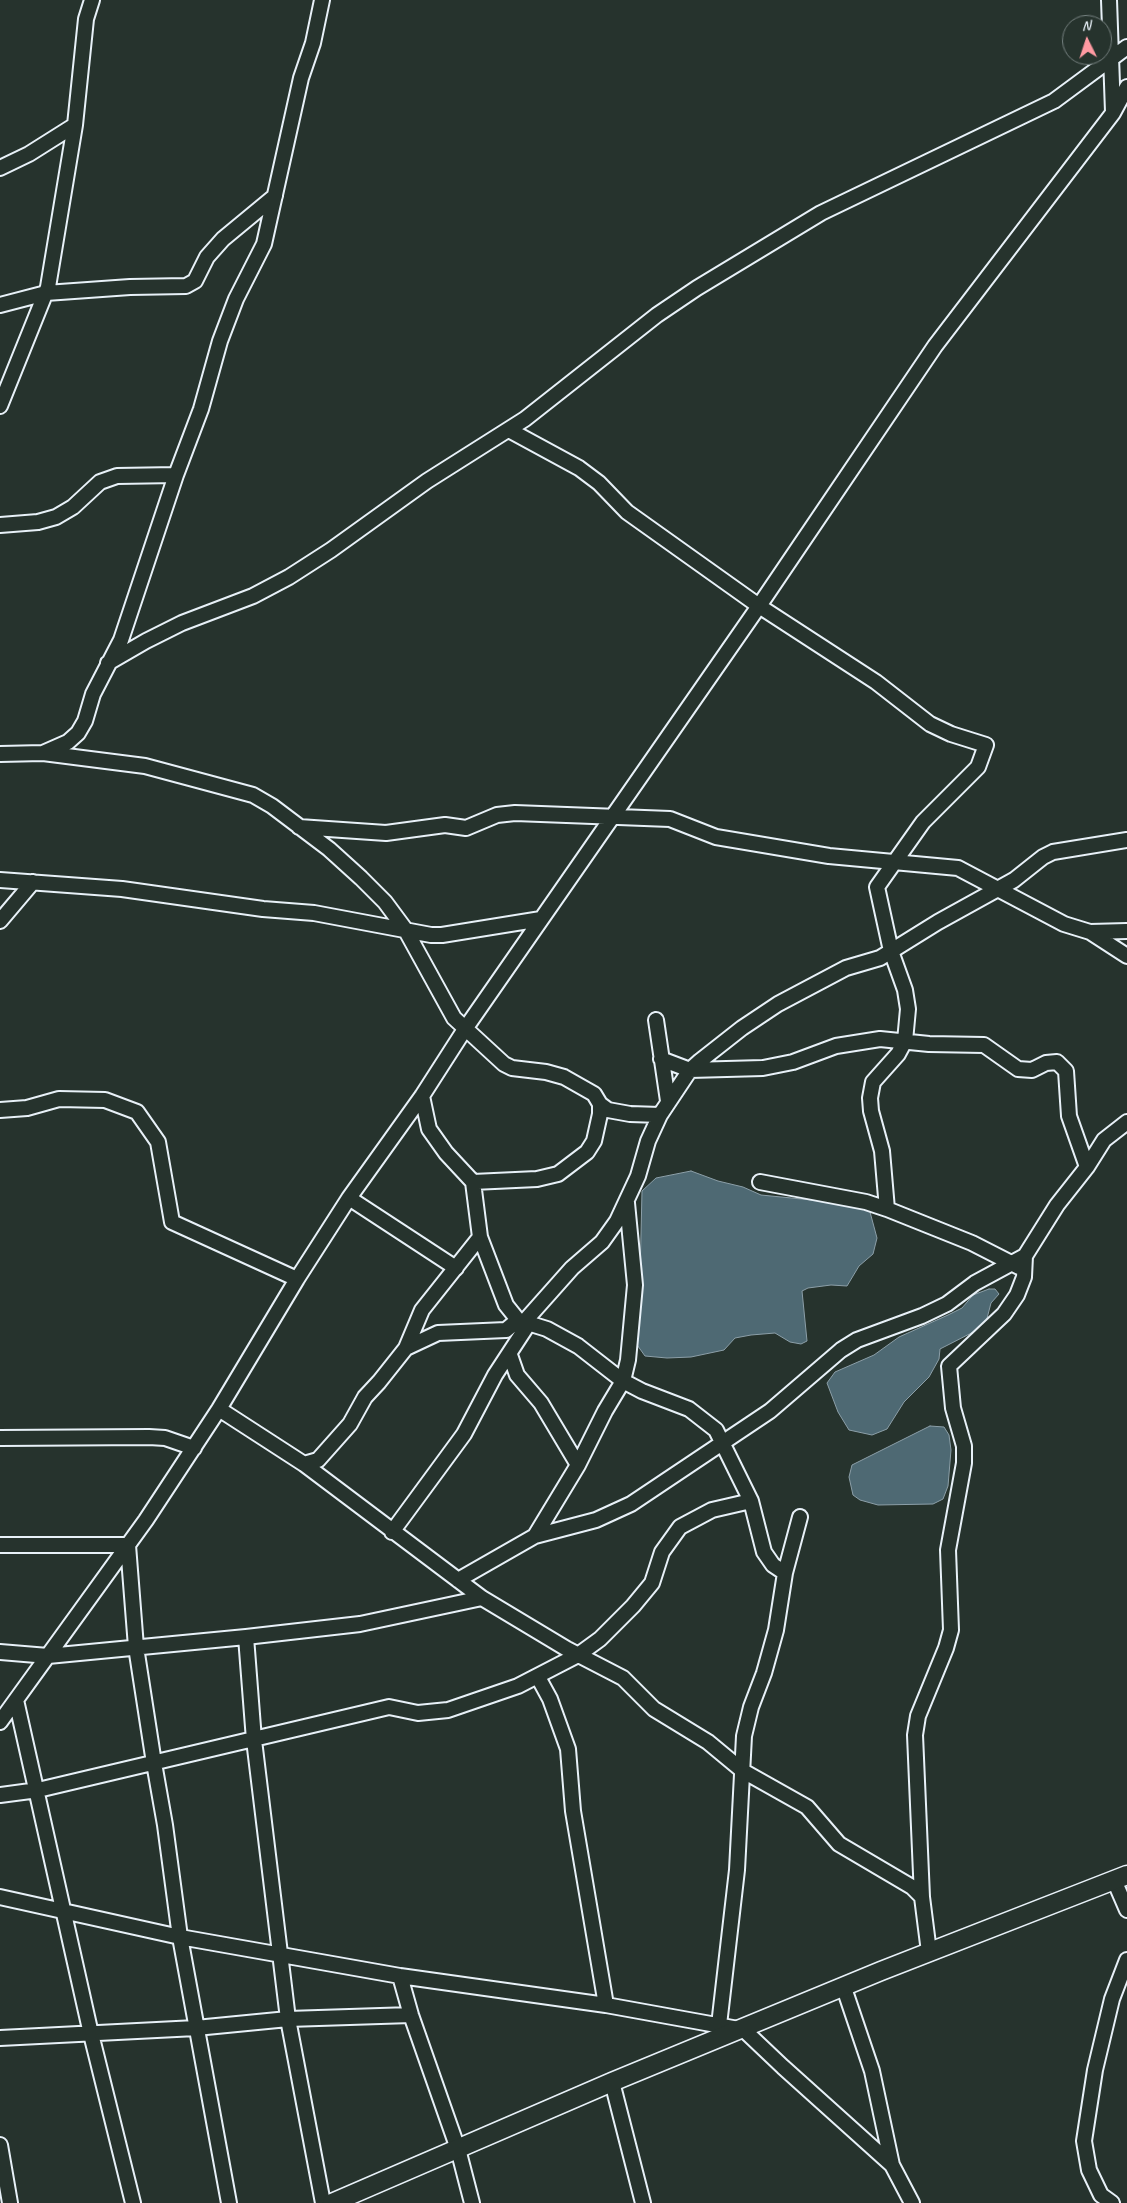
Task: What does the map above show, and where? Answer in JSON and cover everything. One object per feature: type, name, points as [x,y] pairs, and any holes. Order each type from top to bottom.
[{"type":"main road","points":[[332,2203],[612,2082],[744,2030],[929,1952],[1121,1878]]},
{"type":"street","points":[[0,406],[46,293],[56,252],[60,211],[74,125],[86,19],[92,0]]},
{"type":"street","points":[[43,753],[68,742],[78,733],[93,694],[120,640],[176,475],[201,409],[236,299],[264,244],[301,78],[313,44],[322,0]]},
{"type":"street","points":[[1109,0],[1110,15]]},
{"type":"street","points":[[1113,113],[1112,60],[1127,47]]},
{"type":"street","points":[[108,664],[153,637],[253,596],[289,577],[331,550],[427,481],[509,430],[657,315],[748,256],[821,213],[1054,101],[1105,65]]},
{"type":"street","points":[[0,1722],[128,1545],[194,1448],[297,1278],[349,1198],[422,1096],[465,1029],[759,606],[935,346],[1113,113],[1127,87]]},
{"type":"street","points":[[0,168],[29,154],[74,125]]},
{"type":"street","points":[[0,305],[46,293],[130,286],[186,286],[195,281],[207,257],[223,239],[275,196]]},
{"type":"street","points":[[509,430],[579,468],[599,483],[627,512],[759,606],[876,682],[930,724],[951,734],[986,745],[978,767],[923,822],[892,862],[877,887],[891,951],[907,1000],[908,1018],[906,1041],[898,1054],[873,1082],[870,1098],[871,1111],[882,1151],[887,1209]]},
{"type":"street","points":[[0,525],[38,522],[56,518],[73,507],[100,482],[117,476],[176,475]]},
{"type":"street","points":[[0,754],[43,753],[145,766],[252,795],[272,806],[361,878],[405,929],[437,982],[447,1007],[465,1029],[504,1064],[512,1068],[546,1072],[564,1077],[594,1094],[600,1104],[608,1110],[618,1113],[660,1115]]},
{"type":"street","points":[[299,827],[386,833],[445,825],[466,828],[504,813],[670,818],[716,837],[829,856],[958,868],[1000,889],[1036,911],[1064,924],[1090,932],[1127,956]]},
{"type":"street","points":[[392,1532],[464,1434],[487,1388],[503,1362],[510,1355],[524,1321],[572,1268],[602,1242],[617,1221],[640,1170],[648,1141],[660,1115],[690,1070],[742,1028],[778,1004],[832,974],[880,958],[938,922],[1000,889],[1042,857],[1054,852],[1127,840]]},
{"type":"street","points":[[0,880],[122,889],[263,909],[314,913],[442,935],[541,919]]},
{"type":"street","points":[[0,921],[33,882]]},
{"type":"street","points":[[1090,932],[1127,932]]},
{"type":"street","points":[[656,1020],[668,1101]]},
{"type":"street","points":[[661,1059],[690,1070],[763,1068],[793,1062],[850,1043],[880,1039],[984,1045],[1018,1069],[1032,1070],[1051,1061],[1061,1065],[1066,1071],[1070,1116],[1087,1167]]},
{"type":"street","points":[[422,1096],[425,1117],[432,1135],[446,1153],[474,1182],[480,1236],[501,1295],[524,1321],[547,1329],[578,1346],[623,1381],[642,1391],[689,1409],[716,1430],[751,1501],[764,1552],[773,1565],[785,1573]]},
{"type":"street","points":[[0,1110],[27,1108],[59,1098],[105,1100],[137,1112],[158,1142],[172,1222],[297,1278]]},
{"type":"street","points":[[474,1182],[537,1179],[558,1174],[587,1152],[594,1140],[600,1114],[600,1104]]},
{"type":"street","points":[[929,1952],[922,1897],[915,1735],[918,1716],[951,1630],[948,1550],[964,1463],[964,1446],[953,1408],[949,1366],[1004,1314],[1017,1295],[1020,1263],[1057,1205],[1087,1167],[1104,1140],[1127,1122]]},
{"type":"street","points":[[760,1182],[866,1202],[1020,1263]]},
{"type":"street","points":[[349,1198],[456,1268]]},
{"type":"street","points":[[535,1536],[578,1465],[605,1411],[623,1381],[628,1360],[635,1285],[626,1202]]},
{"type":"street","points":[[304,1464],[318,1460],[350,1424],[365,1397],[406,1348],[422,1310],[480,1236]]},
{"type":"street","points":[[458,1580],[535,1536],[596,1520],[631,1504],[770,1411],[841,1350],[857,1340],[938,1308],[975,1283],[1020,1263]]},
{"type":"street","points":[[406,1348],[438,1333],[475,1330],[495,1332],[506,1330],[524,1321]]},
{"type":"street","points":[[510,1355],[517,1375],[541,1403],[578,1465]]},
{"type":"street","points":[[219,1409],[304,1464],[482,1598],[578,1655],[623,1678],[654,1709],[708,1742],[744,1771],[807,1807],[839,1844],[912,1887],[922,1897]]},
{"type":"street","points":[[0,1438],[149,1437],[165,1438],[194,1448]]},
{"type":"street","points":[[0,1794],[38,1790],[388,1707],[418,1713],[448,1710],[538,1677],[578,1655],[600,1639],[645,1594],[652,1583],[662,1552],[680,1527],[712,1510],[751,1501]]},
{"type":"street","points":[[719,2025],[737,1870],[744,1771],[744,1736],[751,1707],[764,1673],[776,1630],[785,1573],[800,1518]]},
{"type":"street","points":[[0,1545],[128,1545]]},
{"type":"street","points":[[128,1545],[136,1647],[165,1825],[180,1937],[229,2203]]},
{"type":"street","points":[[0,1652],[48,1656],[246,1638],[360,1624],[482,1598]]},
{"type":"street","points":[[246,1638],[254,1740],[288,2018],[323,2203]]},
{"type":"street","points":[[538,1677],[554,1707],[568,1750],[573,1812],[606,2005]]},
{"type":"street","points":[[16,1700],[65,1910],[91,2034],[133,2203]]},
{"type":"street","points":[[1121,1878],[1127,1910]]},
{"type":"street","points":[[0,1897],[180,1937],[400,1976],[606,2005],[744,2030],[782,2067],[892,2165]]},
{"type":"street","points":[[1112,2203],[1102,2195],[1089,2170],[1084,2141],[1095,2070],[1108,2017],[1127,1960]]},
{"type":"street","points":[[400,1976],[411,2015],[458,2149],[472,2203]]},
{"type":"street","points":[[844,1988],[872,2071],[892,2165],[912,2203]]},
{"type":"street","points":[[0,2038],[196,2028],[288,2018],[411,2015]]},
{"type":"street","points":[[612,2082],[644,2203]]},
{"type":"street","points":[[0,2145],[10,2203]]},
{"type":"water","points":[[691,1171],[718,1181],[743,1187],[761,1195],[862,1205],[870,1212],[877,1238],[873,1254],[859,1266],[847,1286],[831,1285],[808,1288],[802,1291],[807,1341],[801,1344],[790,1342],[775,1333],[751,1335],[735,1338],[724,1350],[691,1357],[667,1358],[645,1356],[635,1342],[639,1322],[642,1191],[656,1178]]},
{"type":"water","points":[[989,1289],[995,1289],[999,1294],[991,1303],[985,1326],[940,1349],[939,1359],[929,1377],[904,1402],[887,1429],[872,1435],[849,1430],[838,1412],[827,1383],[835,1372],[874,1355],[899,1337],[962,1308],[973,1295]]},
{"type":"water","points":[[930,1426],[944,1427],[949,1435],[951,1450],[948,1486],[943,1499],[933,1504],[878,1505],[860,1500],[853,1495],[849,1477],[852,1465]]}]
